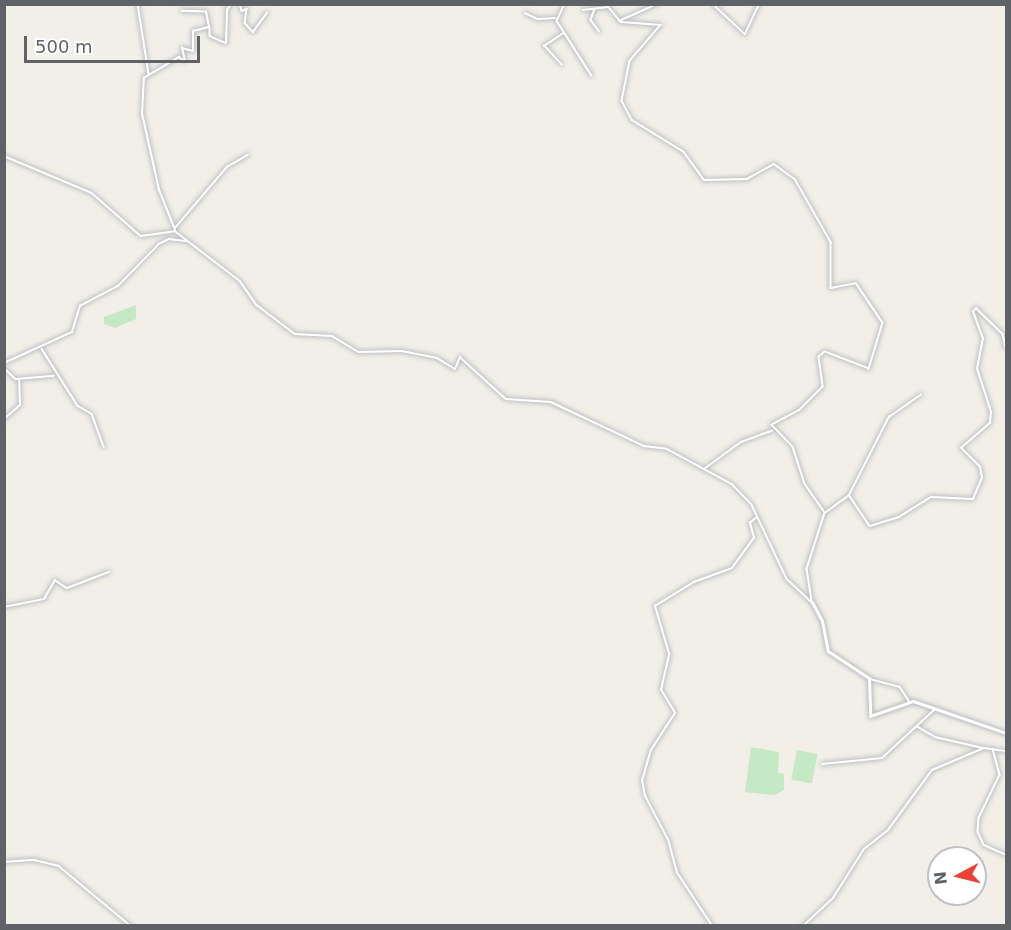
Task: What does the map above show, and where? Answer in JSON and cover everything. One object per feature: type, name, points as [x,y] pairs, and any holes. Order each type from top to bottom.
[{"type":"street","points":[[138,4],[149,75]]},
{"type":"street","points":[[182,10],[206,12],[210,36],[226,43],[226,10],[231,4]]},
{"type":"street","points":[[240,4],[242,11],[247,9],[245,23],[253,32],[267,13]]},
{"type":"street","points":[[557,18],[565,4]]},
{"type":"street","points":[[618,21],[657,4]]},
{"type":"street","points":[[713,4],[745,34],[759,4]]},
{"type":"street","points":[[583,10],[607,6],[618,21],[661,27],[630,61],[622,101],[632,120],[684,152],[704,180],[747,179],[774,164],[795,179],[831,242],[828,284],[831,288],[856,283],[883,323],[869,369],[825,352],[819,357],[823,387],[800,410],[772,425],[773,430],[793,447],[805,484],[825,513]]},
{"type":"street","points":[[595,9],[591,20],[598,31]]},
{"type":"street","points":[[525,13],[538,19],[557,18]]},
{"type":"street","points":[[557,18],[592,76]]},
{"type":"street","points":[[209,27],[193,31],[193,51],[182,48],[185,61],[179,57],[144,78],[142,125],[175,230],[187,242],[240,281],[257,305],[295,334],[332,336],[359,352],[402,351],[437,358],[455,369],[460,357],[506,399],[551,402],[644,446],[667,449],[732,484],[758,517],[787,579],[812,602]]},
{"type":"street","points":[[562,65],[544,46],[564,32]]},
{"type":"street","points":[[4,156],[92,193],[141,236],[175,230],[227,167],[248,155]]},
{"type":"street","points":[[4,363],[42,348],[72,332],[80,306],[118,286],[159,244],[169,239],[187,242]]},
{"type":"street","points":[[849,495],[870,526],[899,517],[931,497],[973,499],[982,478],[980,467],[961,448],[990,423],[992,412],[977,369],[983,339],[973,312],[976,308],[1003,334],[1006,348]]},
{"type":"street","points":[[42,348],[55,376],[78,406],[89,410],[104,447]]},
{"type":"street","points":[[4,368],[19,380],[55,376]]},
{"type":"street","points":[[4,419],[20,405],[19,380]]},
{"type":"street","points":[[921,394],[889,417],[849,495],[825,513],[807,569],[812,602],[822,621],[828,651],[869,678],[900,687],[910,701],[1006,734]]},
{"type":"street","points":[[704,469],[741,442],[773,430]]},
{"type":"street","points":[[712,926],[677,873],[668,840],[645,796],[642,781],[651,750],[675,714],[661,690],[669,654],[655,606],[694,582],[732,568],[754,538],[750,523],[758,517]]},
{"type":"street","points":[[4,607],[44,598],[55,580],[67,588],[109,572]]},
{"type":"street","points":[[869,678],[870,716],[879,717],[910,701]]},
{"type":"street","points":[[822,764],[882,758],[934,710]]},
{"type":"street","points":[[918,727],[935,737],[1006,751]]},
{"type":"street","points":[[802,926],[833,898],[864,849],[888,830],[932,770],[984,748]]},
{"type":"street","points":[[993,748],[1000,775],[979,818],[978,832],[984,844],[1006,855]]},
{"type":"street","points":[[4,862],[34,860],[59,866],[131,926]]},
{"type":"green space","points":[[136,305],[136,319],[115,328],[104,324],[104,317]]},
{"type":"green space","points":[[751,747],[779,752],[778,773],[784,774],[784,790],[775,795],[745,792]]},
{"type":"green space","points":[[797,750],[818,754],[812,783],[791,779]]}]
